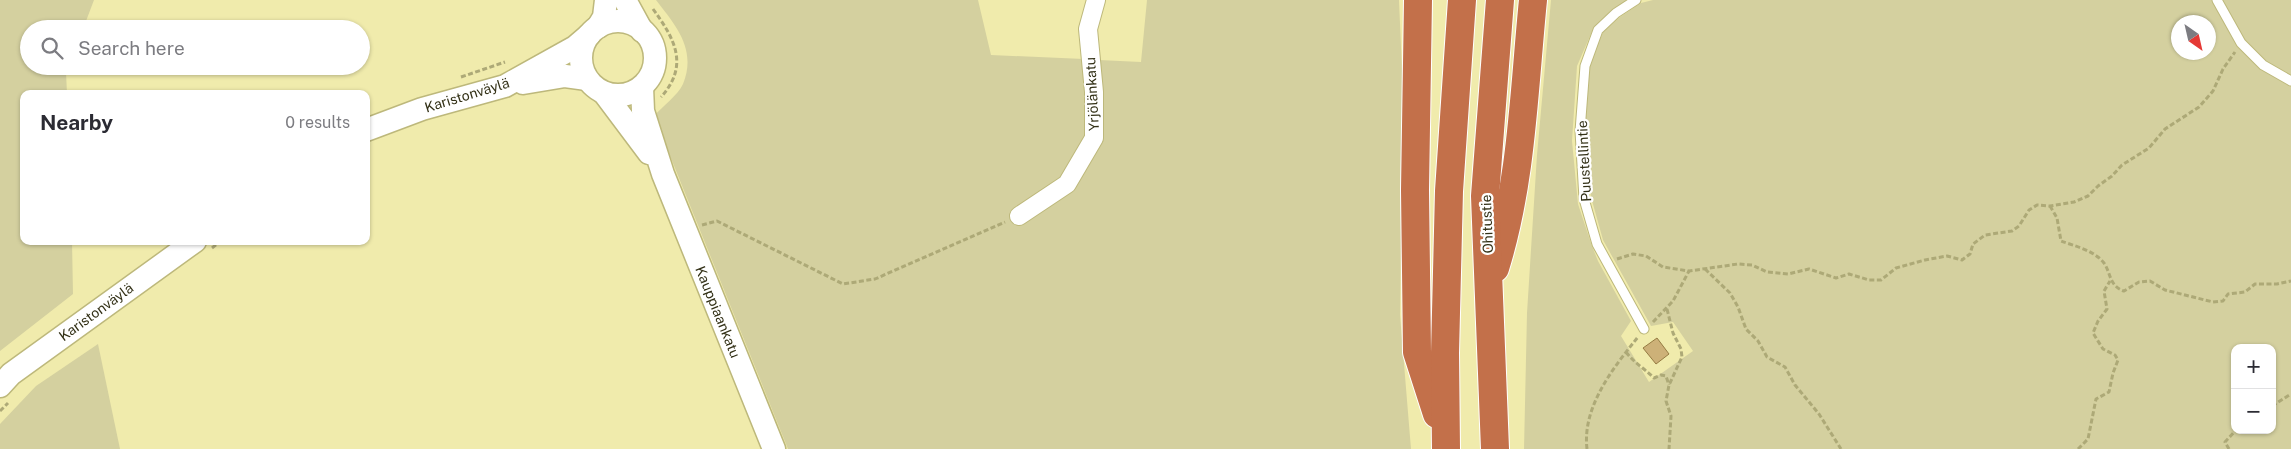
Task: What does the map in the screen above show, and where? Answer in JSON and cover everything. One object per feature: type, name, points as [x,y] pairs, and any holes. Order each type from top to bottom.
[{"type":"highway","points":[[1418,0],[1415,190],[1417,352],[1445,444]]},
{"type":"highway","points":[[1445,444],[1449,191],[1462,0]]},
{"type":"highway","name":"Ohitustie","points":[[1495,449],[1485,196],[1500,0]]},
{"type":"highway","points":[[1489,286],[1505,237],[1512,203],[1532,0]]},
{"type":"street","points":[[595,86],[582,68],[581,57],[583,46],[604,17],[606,0]]},
{"type":"street","points":[[505,86],[565,76],[624,95],[642,87],[650,77],[654,65],[654,52],[650,40],[642,31],[625,0]]},
{"type":"street","name":"Yrjölänkatu","points":[[1019,216],[1067,184],[1094,138],[1094,92],[1088,29],[1096,0]]},
{"type":"street","points":[[593,31],[609,23],[620,22],[632,24],[642,31]]},
{"type":"street","name":"Karistonväylä","points":[[370,128],[422,109],[505,86],[561,55],[593,31]]},
{"type":"street","name":"Kauppiaankatu","points":[[595,86],[642,143],[663,174]]},
{"type":"street","name":"Kauppiaankatu","points":[[642,87],[643,111],[663,174],[774,449]]},
{"type":"street","name":"Karistonväylä","points":[[0,386],[10,374],[189,245]]},
{"type":"lane","name":"Puustellintie","points":[[1636,0],[1616,13],[1598,30],[1585,66],[1580,131],[1584,199],[1597,244],[1644,329]]},
{"type":"lane","points":[[2218,0],[2241,44],[2263,65],[2291,81]]},
{"type":"path","points":[[643,111],[666,92],[675,72],[678,59],[671,34],[652,8]]},
{"type":"path","points":[[1608,264],[1620,256],[1633,254],[1646,256],[1663,267],[1688,271],[1752,265],[1767,272],[1788,274],[1809,269],[1836,278],[1849,274],[1869,280],[1881,280],[1896,268],[1925,260],[1947,256],[1962,260],[1970,254],[1974,244],[1980,239],[1995,232],[2012,231],[2019,226],[2029,210],[2036,205],[2050,206],[2074,202],[2088,196],[2122,165],[2149,148],[2165,129],[2199,107],[2213,91],[2223,69],[2241,44]]},
{"type":"path","points":[[457,78],[511,60]]},
{"type":"path","points":[[2050,206],[2056,218],[2060,241],[2086,250],[2103,262],[2110,281],[2124,291],[2139,282],[2150,281],[2165,290],[2213,302],[2223,301],[2228,294],[2245,292],[2255,284],[2277,284],[2291,281]]},
{"type":"path","points":[[685,230],[718,221],[843,284],[875,279],[1019,216]]},
{"type":"path","points":[[1705,268],[1730,293],[1738,306],[1746,329],[1758,341],[1767,357],[1785,367],[1795,385],[1819,414],[1841,449]]},
{"type":"path","points":[[1587,449],[1586,437],[1589,416],[1618,360],[1644,329],[1667,309],[1688,271]]},
{"type":"path","points":[[2078,449],[2088,440],[2096,399],[2109,392],[2113,372],[2118,360],[2115,354],[2103,349],[2093,333],[2098,320],[2107,309],[2104,291],[2110,281]]},
{"type":"path","points":[[1667,309],[1682,357],[1669,385],[1666,401],[1672,416],[1669,449]]},
{"type":"path","points":[[1626,352],[1633,362],[1643,367],[1654,378],[1661,375],[1666,376],[1669,385]]},
{"type":"path","points":[[2276,403],[2291,394]]},
{"type":"path","points":[[2229,449],[2226,442],[2233,434]]},
{"type":"shaded area","points":[[0,0],[94,0],[86,20],[20,20],[20,75],[66,75],[67,90],[20,90],[20,245],[72,245],[73,294],[0,351]]},
{"type":"shaded area","points":[[656,0],[978,0],[991,55],[1084,59],[1088,136],[1062,180],[1015,211],[1017,225],[1073,189],[1103,141],[1099,60],[1141,62],[1147,0],[1399,0],[1403,94],[1400,315],[1411,449],[788,449],[654,116],[681,88],[687,71],[688,60],[686,49],[677,29]]},
{"type":"shaded area","points":[[1551,0],[1629,0],[1613,9],[1594,27],[1577,66],[1572,141],[1578,204],[1598,261],[1631,321],[1621,336],[1649,382],[1693,351],[1673,322],[1651,326],[1603,240],[1591,197],[1582,130],[1588,67],[1603,32],[1620,17],[1641,3],[1653,0],[2291,0],[2291,449],[1524,449],[1527,313],[1537,155]]},
{"type":"shaded area","points":[[98,344],[120,449],[0,449],[0,424],[36,386]]},
{"type":"building","points":[[1657,338],[1669,354],[1656,364],[1643,348]]}]
